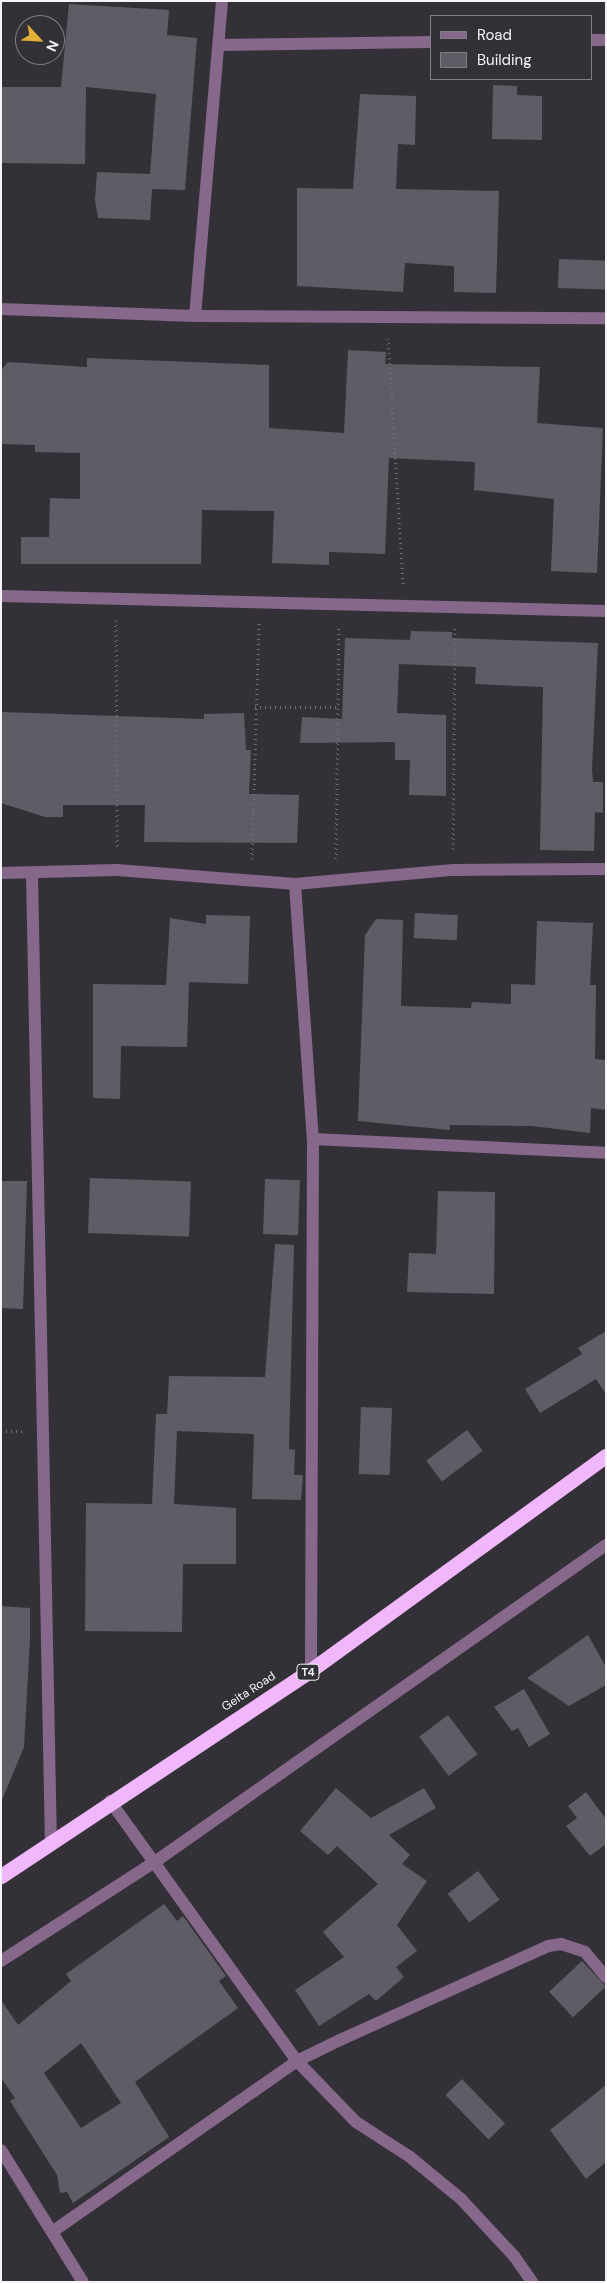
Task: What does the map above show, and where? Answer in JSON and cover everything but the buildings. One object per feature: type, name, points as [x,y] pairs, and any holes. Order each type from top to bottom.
[{"type":"highway","name":"Geita Road","points":[[1,1876],[110,1801],[311,1670],[606,1456]]},
{"type":"street","points":[[194,316],[222,1]]},
{"type":"street","points":[[592,40],[606,40]]},
{"type":"street","points":[[219,45],[430,42]]},
{"type":"street","points":[[1,309],[194,316],[387,315],[606,318]]},
{"type":"street","points":[[1,596],[455,604],[606,611]]},
{"type":"street","points":[[1,873],[32,874],[117,870],[295,884],[453,870],[606,869]]},
{"type":"street","points":[[32,874],[51,1843]]},
{"type":"street","points":[[295,884],[313,1139],[311,1670]]},
{"type":"street","points":[[313,1139],[606,1153]]},
{"type":"street","points":[[1,1961],[154,1863],[606,1545]]},
{"type":"street","points":[[110,1801],[297,2061],[356,2122],[410,2156],[461,2199],[514,2256],[532,2282]]},
{"type":"street","points":[[52,2232],[297,2061],[548,1946],[561,1944],[585,1952],[606,1977]]},
{"type":"street","points":[[1,2150],[83,2282]]},
{"type":"path","points":[[387,315],[404,604]]},
{"type":"path","points":[[116,599],[117,870]]},
{"type":"path","points":[[252,880],[255,707],[260,602]]},
{"type":"path","points":[[336,879],[340,602]]},
{"type":"path","points":[[453,870],[455,604]]},
{"type":"path","points":[[255,707],[337,707]]}]
